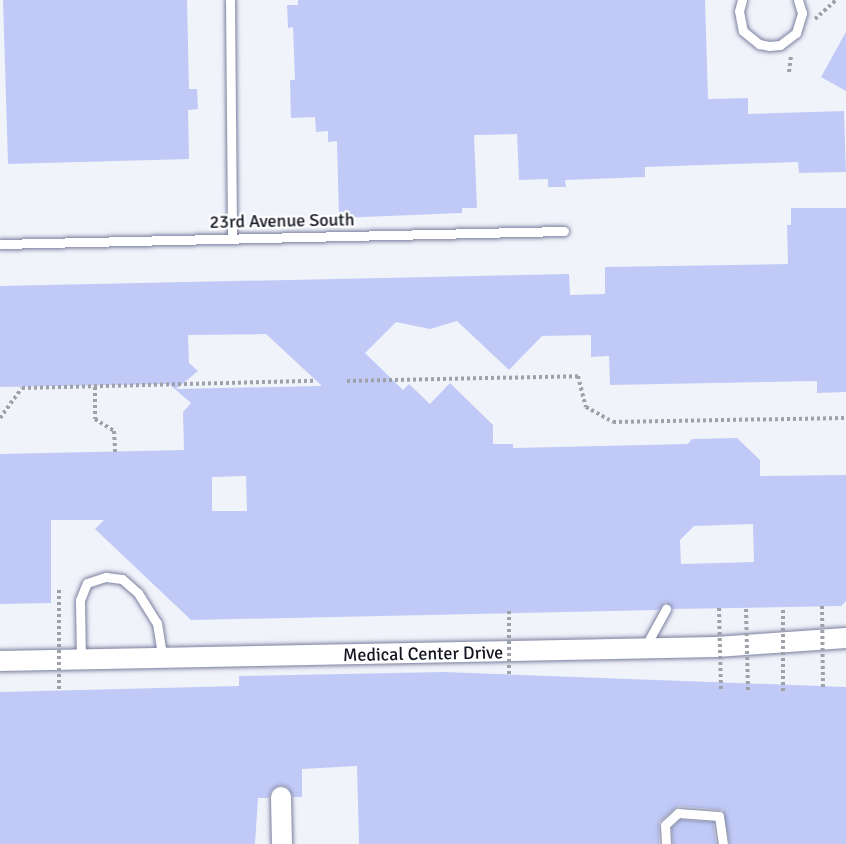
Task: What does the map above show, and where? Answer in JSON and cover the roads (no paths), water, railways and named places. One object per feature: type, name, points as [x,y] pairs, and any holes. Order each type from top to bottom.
[{"type":"street","name":"Medical Center Drive","points":[[0,661],[644,649],[846,638]]},
{"type":"street","points":[[281,797],[282,844]]},
{"type":"lane","points":[[230,0],[232,239]]},
{"type":"lane","points":[[742,0],[739,11],[743,32],[759,44],[770,46],[780,45],[796,33],[802,13],[798,0]]},
{"type":"lane","name":"23rd Avenue South","points":[[0,244],[564,231]]},
{"type":"lane","points":[[81,660],[80,600],[87,583],[106,577],[122,579],[138,593],[157,623],[164,659]]},
{"type":"lane","points":[[644,649],[666,609]]},
{"type":"lane","points":[[666,844],[665,825],[670,817],[710,813],[718,816],[722,824],[723,844]]}]
